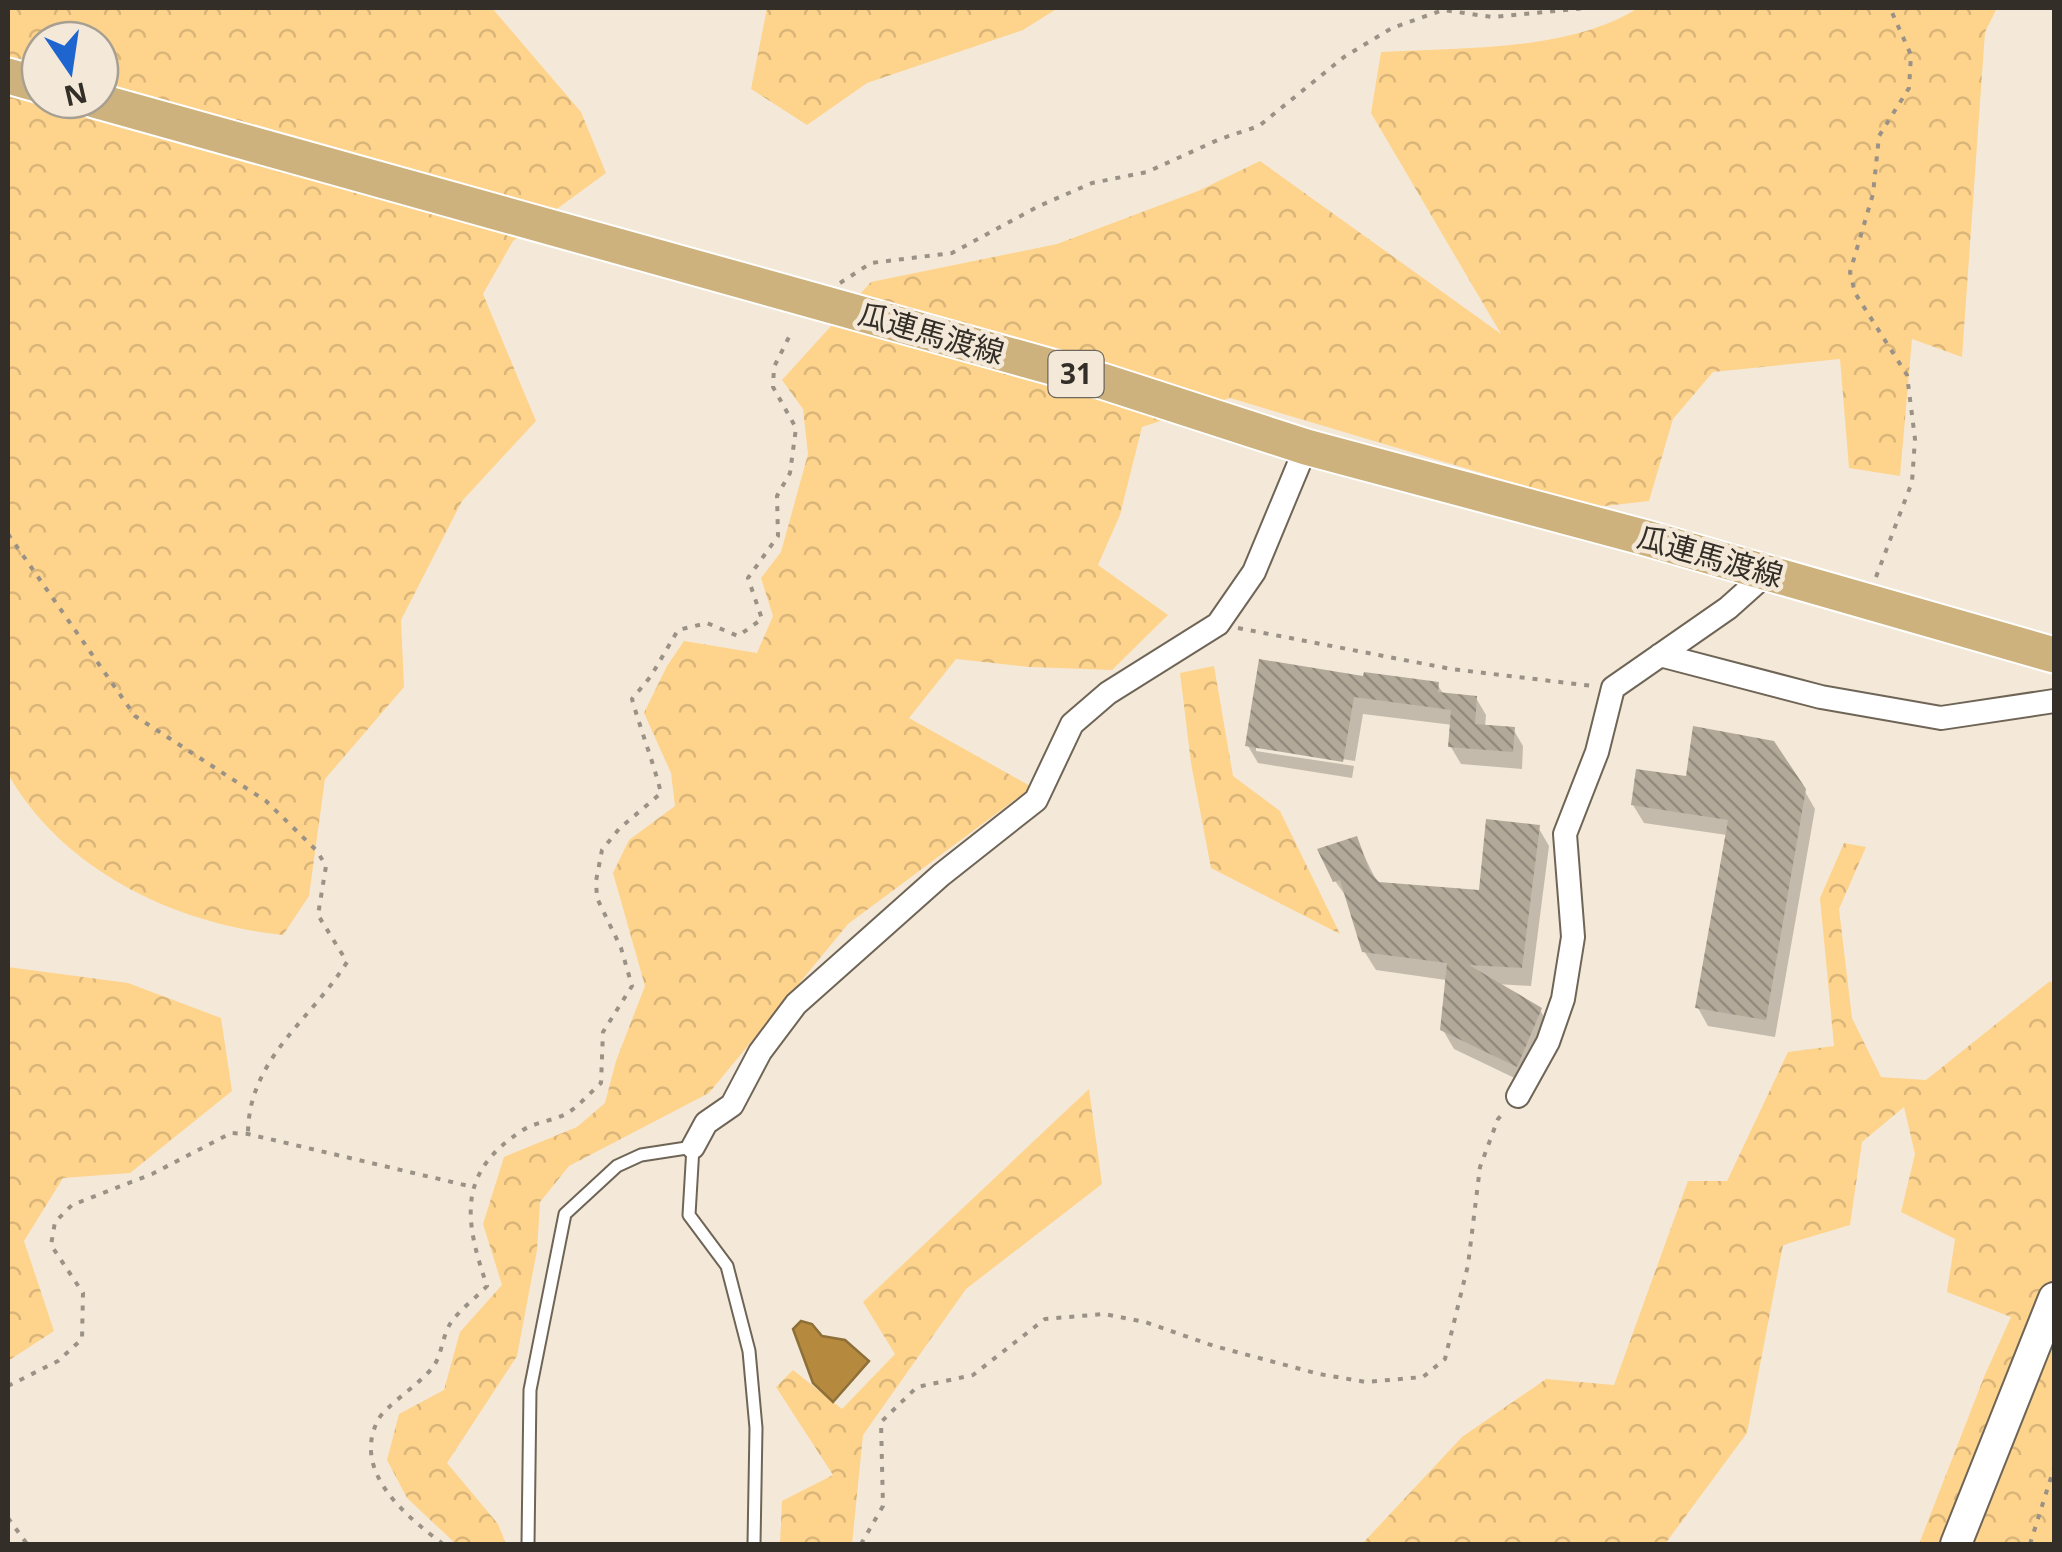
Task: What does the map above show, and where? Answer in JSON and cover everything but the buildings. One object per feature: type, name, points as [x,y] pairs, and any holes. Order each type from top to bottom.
[{"type":"main road","name":"瓜連馬渡線","points":[[120,107],[1102,381],[1306,447],[1646,538],[2054,655]]},
{"type":"main road","points":[[1956,1544],[2054,1298]]},
{"type":"street","points":[[693,1147],[706,1123],[732,1105],[760,1052],[796,1004],[941,875],[1036,800],[1072,724],[1108,693],[1218,624],[1254,572],[1306,447]]},
{"type":"street","points":[[1518,1096],[1548,1042],[1564,999],[1573,938],[1565,834],[1597,752],[1613,688],[1728,608],[1766,574]]},
{"type":"street","points":[[1660,655],[1820,697],[1941,718],[2054,701]]},
{"type":"lane","points":[[528,1544],[530,1390],[566,1214],[617,1166],[641,1155],[693,1147],[688,1215],[727,1266],[749,1351],[756,1428],[754,1544]]},
{"type":"path","points":[[836,285],[871,263],[952,253],[1039,206],[1092,183],[1147,172],[1258,126],[1344,57],[1392,28],[1443,10],[1492,17],[1586,8]]},
{"type":"path","points":[[1867,600],[1912,482],[1915,439],[1907,375],[1854,293],[1850,272],[1873,194],[1880,136],[1909,88],[1911,55],[1890,8]]},
{"type":"path","points":[[443,1544],[415,1524],[386,1493],[372,1448],[378,1418],[435,1364],[450,1324],[487,1286],[473,1244],[473,1186],[487,1157],[526,1128],[568,1113],[601,1083],[603,1032],[632,986],[622,948],[597,898],[602,850],[619,829],[661,793],[632,700],[678,630],[707,622],[738,636],[762,619],[748,578],[778,536],[777,496],[790,474],[796,428],[773,387],[774,367],[791,334]]},
{"type":"path","points":[[8,534],[135,716],[266,802],[318,851],[326,866],[318,914],[348,962],[332,986],[285,1037],[254,1090],[248,1108],[248,1134]]},
{"type":"path","points":[[1218,624],[1451,669],[1613,688]]},
{"type":"path","points":[[861,1544],[883,1506],[882,1422],[917,1386],[974,1375],[1046,1319],[1104,1314],[1144,1322],[1318,1374],[1366,1382],[1422,1377],[1445,1359],[1468,1265],[1480,1167],[1498,1119],[1518,1096]]},
{"type":"path","points":[[8,1386],[58,1361],[82,1339],[83,1293],[50,1245],[55,1222],[72,1204],[152,1174],[230,1133],[473,1186]]},
{"type":"path","points":[[2030,1544],[2054,1468]]},
{"type":"path","points":[[8,1518],[27,1544]]},
{"type":"green space","points":[[8,8],[492,8],[581,112],[606,173],[513,241],[483,294],[536,421],[462,501],[401,620],[404,687],[325,779],[309,896],[283,935],[203,919],[163,905],[91,865],[59,839],[8,774]]},
{"type":"green space","points":[[767,8],[1058,8],[1023,30],[867,83],[807,125],[751,89]]},
{"type":"green space","points":[[1638,8],[1997,8],[1985,32],[1962,357],[1912,339],[1900,476],[1849,468],[1840,359],[1713,372],[1673,419],[1649,501],[1596,507],[1230,398],[1142,427],[1120,515],[1098,565],[1168,615],[1112,670],[956,659],[909,718],[1032,787],[848,924],[709,1093],[569,1166],[540,1202],[537,1250],[517,1356],[447,1463],[498,1524],[506,1544],[456,1544],[407,1498],[387,1460],[399,1414],[444,1390],[460,1332],[502,1285],[483,1224],[504,1157],[577,1127],[605,1103],[616,1061],[645,986],[613,873],[629,840],[675,806],[671,773],[644,713],[684,641],[757,653],[773,616],[761,578],[781,552],[808,454],[803,409],[782,380],[871,282],[1057,244],[1198,191],[1260,161],[1501,334],[1371,113],[1381,52],[1548,40],[1580,33]]},
{"type":"green space","points":[[1214,666],[1233,776],[1280,811],[1340,934],[1211,868],[1191,763],[1180,673]]},
{"type":"green space","points":[[1844,843],[1866,847],[1839,909],[1852,1018],[1881,1077],[1926,1080],[2050,981],[2054,985],[2054,1544],[1919,1544],[2011,1317],[1947,1292],[1955,1239],[1901,1212],[1915,1154],[1904,1107],[1862,1142],[1850,1225],[1783,1245],[1747,1433],[1665,1544],[1362,1544],[1462,1437],[1546,1379],[1614,1385],[1688,1181],[1727,1181],[1788,1052],[1834,1046],[1820,898]]},
{"type":"green space","points":[[8,967],[128,983],[221,1018],[232,1091],[130,1173],[63,1178],[24,1241],[54,1331],[8,1361]]},
{"type":"green space","points":[[1089,1089],[1102,1184],[966,1289],[863,1435],[852,1544],[780,1544],[782,1501],[833,1475],[776,1387],[793,1370],[842,1409],[895,1354],[863,1302]]},
{"type":"shaded area","points":[[801,1321],[812,1324],[822,1336],[845,1340],[869,1361],[833,1402],[813,1383],[793,1329]]}]
